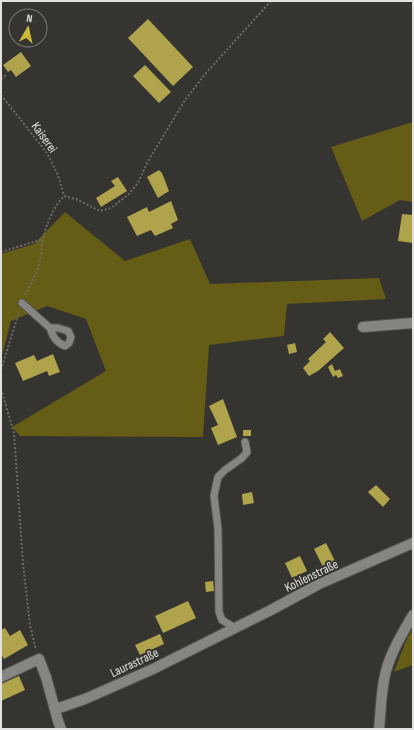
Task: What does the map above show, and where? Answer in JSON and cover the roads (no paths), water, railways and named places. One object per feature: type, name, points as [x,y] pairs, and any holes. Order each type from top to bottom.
[{"type":"street","points":[[362,327],[413,322]]},
{"type":"street","name":"Kohlenstraße","points":[[222,634],[319,584],[413,543]]},
{"type":"street","points":[[379,729],[383,683],[386,670],[390,659],[413,615]]},
{"type":"street","name":"Laurastraße","points":[[56,709],[85,699],[153,669],[222,634]]},
{"type":"street","points":[[1,676],[39,659],[46,677],[61,729]]},
{"type":"lane","points":[[22,303],[50,328]]},
{"type":"lane","points":[[235,628],[222,620],[218,612],[218,528],[214,496],[218,476],[242,458],[247,452],[245,442]]}]
